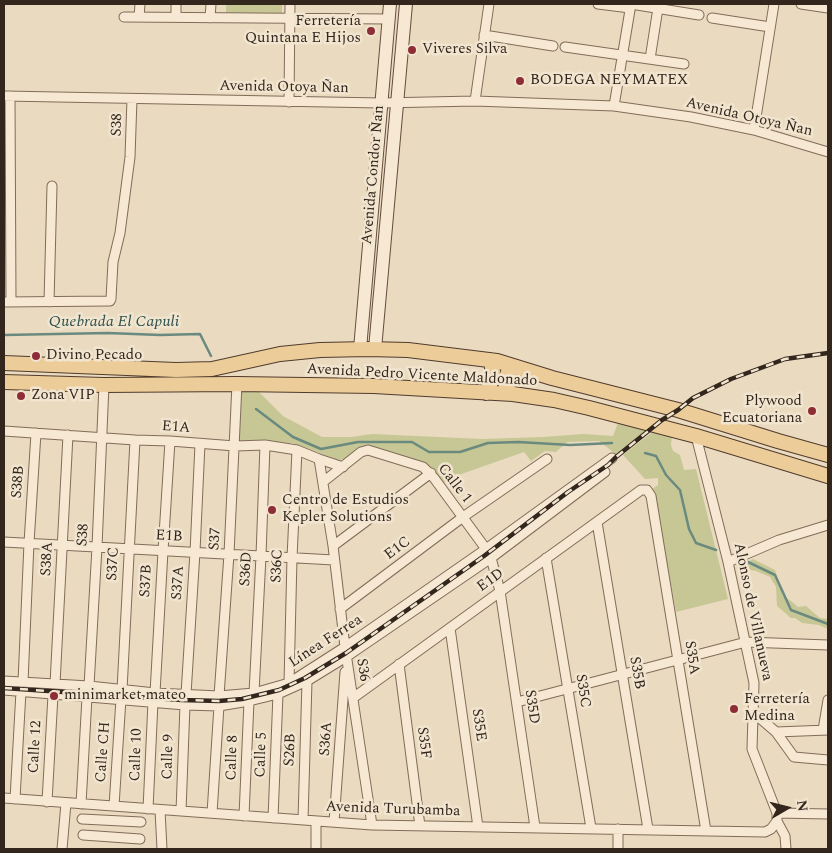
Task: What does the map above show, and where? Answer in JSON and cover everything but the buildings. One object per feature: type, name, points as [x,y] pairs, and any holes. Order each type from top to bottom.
[{"type":"main road","name":"Avenida Condor Ñan","points":[[360,349],[390,4]]},
{"type":"main road","name":"Avenida Condor Ñan","points":[[375,349],[406,4]]},
{"type":"main road","name":"Avenida Pedro Vicente Maldonado","points":[[4,363],[176,370],[212,368],[280,354],[320,350],[408,350],[497,361],[552,378],[678,410],[828,455]]},
{"type":"main road","points":[[486,393],[493,371],[490,360]]},
{"type":"main road","points":[[513,394],[506,388],[505,380],[508,372],[515,367]]},
{"type":"main road","name":"Avenida Pedro Vicente Maldonado","points":[[4,382],[104,385],[374,386],[513,394],[554,400],[589,408],[696,436],[828,476]]},
{"type":"street","points":[[139,17],[140,4]]},
{"type":"street","points":[[176,4],[176,17]]},
{"type":"street","points":[[210,18],[211,4]]},
{"type":"street","points":[[288,102],[290,4]]},
{"type":"street","points":[[474,101],[489,4]]},
{"type":"street","points":[[598,4],[658,8],[699,15]]},
{"type":"street","points":[[754,130],[774,4]]},
{"type":"street","points":[[801,4],[828,8]]},
{"type":"street","points":[[614,106],[630,6]]},
{"type":"street","points":[[650,59],[658,8]]},
{"type":"street","points":[[124,17],[389,19]]},
{"type":"street","points":[[712,18],[770,27]]},
{"type":"street","points":[[484,35],[553,46]]},
{"type":"street","points":[[566,47],[684,64]]},
{"type":"street","points":[[7,96],[7,302],[49,302],[52,186]]},
{"type":"street","name":"Avenida Otoya Ñan","points":[[7,96],[381,103],[474,101],[614,106],[691,117],[754,130],[828,152]]},
{"type":"street","name":"S38","points":[[49,302],[110,301],[111,299],[112,262],[120,233],[130,157],[132,99]]},
{"type":"street","name":"S37","points":[[219,696],[229,554],[237,384]]},
{"type":"street","name":"S38","points":[[89,686],[104,385]]},
{"type":"street","name":"E1A","points":[[4,432],[235,446],[266,446],[297,450],[343,467]]},
{"type":"street","name":"S38B","points":[[15,799],[36,433]]},
{"type":"street","name":"S38A","points":[[54,684],[68,435]]},
{"type":"street","name":"Alonso de Villanueva","points":[[696,436],[728,562],[754,683],[752,750],[785,836],[786,849]]},
{"type":"street","name":"S37C","points":[[122,694],[135,440]]},
{"type":"street","name":"S37B","points":[[154,697],[170,441]]},
{"type":"street","name":"S37A","points":[[186,694],[200,444]]},
{"type":"street","name":"S36D","points":[[251,697],[261,556],[266,446]]},
{"type":"street","name":"S36C","points":[[289,683],[297,450]]},
{"type":"street","name":"Calle 1","points":[[322,482],[361,452],[368,450],[423,467],[431,473],[486,549],[491,558],[500,591]]},
{"type":"street","name":"Línea Ferrea","points":[[4,690],[22,686],[54,684],[89,686],[122,694],[154,697],[185,705],[219,706],[289,683],[345,647],[486,549],[612,458]]},
{"type":"street","name":"S36","points":[[319,459],[346,657],[372,825]]},
{"type":"street","name":"E1C","points":[[340,609],[463,518],[547,459]]},
{"type":"street","name":"Línea Ferrea","points":[[154,697],[186,694],[251,697],[278,694],[307,681],[346,657],[491,558],[604,472]]},
{"type":"street","points":[[332,546],[431,473]]},
{"type":"street","name":"E1D","points":[[353,698],[641,490],[647,490]]},
{"type":"street","name":"S35A","points":[[647,490],[651,496],[706,831]]},
{"type":"street","name":"S35B","points":[[597,522],[648,829]]},
{"type":"street","points":[[728,562],[780,540],[828,525]]},
{"type":"street","name":"E1B","points":[[4,542],[334,560]]},
{"type":"street","name":"S35C","points":[[546,558],[591,828]]},
{"type":"street","name":"S35D","points":[[500,591],[535,827]]},
{"type":"street","name":"S35E","points":[[450,628],[478,826]]},
{"type":"street","points":[[517,702],[746,642],[828,645]]},
{"type":"street","name":"S36A","points":[[334,822],[346,657]]},
{"type":"street","name":"S35F","points":[[399,664],[420,826]]},
{"type":"street","name":"Línea Ferrea","points":[[4,681],[53,695],[87,697],[122,694]]},
{"type":"street","name":"S26B","points":[[302,820],[307,681]]},
{"type":"street","name":"Calle CH","points":[[109,837],[108,821],[122,694]]},
{"type":"street","name":"Calle 5","points":[[273,818],[278,694]]},
{"type":"street","name":"Calle 12","points":[[47,802],[53,695]]},
{"type":"street","points":[[80,804],[87,697]]},
{"type":"street","name":"Calle 10","points":[[148,809],[154,697]]},
{"type":"street","name":"Calle 8","points":[[244,816],[251,697]]},
{"type":"street","points":[[776,732],[826,730],[828,700]]},
{"type":"street","name":"Calle 9","points":[[181,811],[185,705]]},
{"type":"street","points":[[212,813],[219,706]]},
{"type":"street","points":[[754,713],[776,732],[794,757],[828,760]]},
{"type":"street","name":"Avenida Turubamba","points":[[4,798],[372,825],[765,832],[771,830],[777,817]]},
{"type":"street","points":[[62,849],[66,803]]},
{"type":"street","points":[[160,810],[162,849]]},
{"type":"street","points":[[777,817],[828,814]]},
{"type":"street","points":[[82,820],[141,822]]},
{"type":"street","points":[[316,821],[316,849]]},
{"type":"street","points":[[618,829],[618,849]]},
{"type":"street","points":[[83,835],[140,839]]},
{"type":"green space","points":[[226,4],[282,4],[282,14],[226,14]]},
{"type":"green space","points":[[241,388],[258,391],[283,416],[322,437],[351,437],[372,434],[482,439],[583,434],[613,436],[619,420],[650,427],[617,455],[599,441],[567,442],[556,452],[545,451],[531,461],[524,452],[453,477],[442,484],[433,471],[360,450],[345,459],[338,460],[293,443],[239,442]]},
{"type":"green space","points":[[655,430],[672,435],[671,445],[673,451],[680,455],[684,470],[696,469],[728,599],[676,612],[652,489],[658,485],[658,478],[645,479],[623,455]]},
{"type":"green space","points":[[753,559],[775,570],[783,596],[798,607],[806,606],[820,618],[828,619],[828,629],[819,625],[802,623],[795,618],[791,618],[777,606],[776,587],[770,577],[746,567],[748,562]]},
{"type":"waterway","name":"Quebrada El Capuli","points":[[4,335],[200,334],[211,356]]},
{"type":"waterway","name":"Quebrada El Capuli","points":[[256,409],[293,437],[321,449],[358,442],[412,442],[429,452],[460,452],[488,443],[518,442],[570,445],[612,443]]},
{"type":"waterway","name":"Quebrada El Capuli","points":[[645,453],[656,456],[666,475],[680,490],[689,529],[696,543],[716,550]]},
{"type":"waterway","name":"Quebrada El Capuli","points":[[746,561],[775,575],[791,610],[828,624]]},
{"type":"railway","points":[[4,688],[219,701],[242,699],[279,690],[305,678],[346,653],[484,556],[568,492],[608,465],[662,420],[693,398],[731,379],[785,359],[828,353]]},
{"type":"place","name":"Ferretería Quintana E Hijos","points":[[371,31]]},
{"type":"place","name":"Viveres Silva","points":[[412,50]]},
{"type":"place","name":"BODEGA NEYMATEX","points":[[520,81]]},
{"type":"place","name":"Divino Pecado","points":[[36,356]]},
{"type":"place","name":"Zona VIP","points":[[21,396]]},
{"type":"place","name":"Plywood Ecuatoriana","points":[[812,411]]},
{"type":"place","name":"Centro de Estudios Kepler Solutions","points":[[272,510]]},
{"type":"place","name":"minimarket mateo","points":[[54,696]]},
{"type":"place","name":"Ferretería Medina","points":[[734,709]]}]
